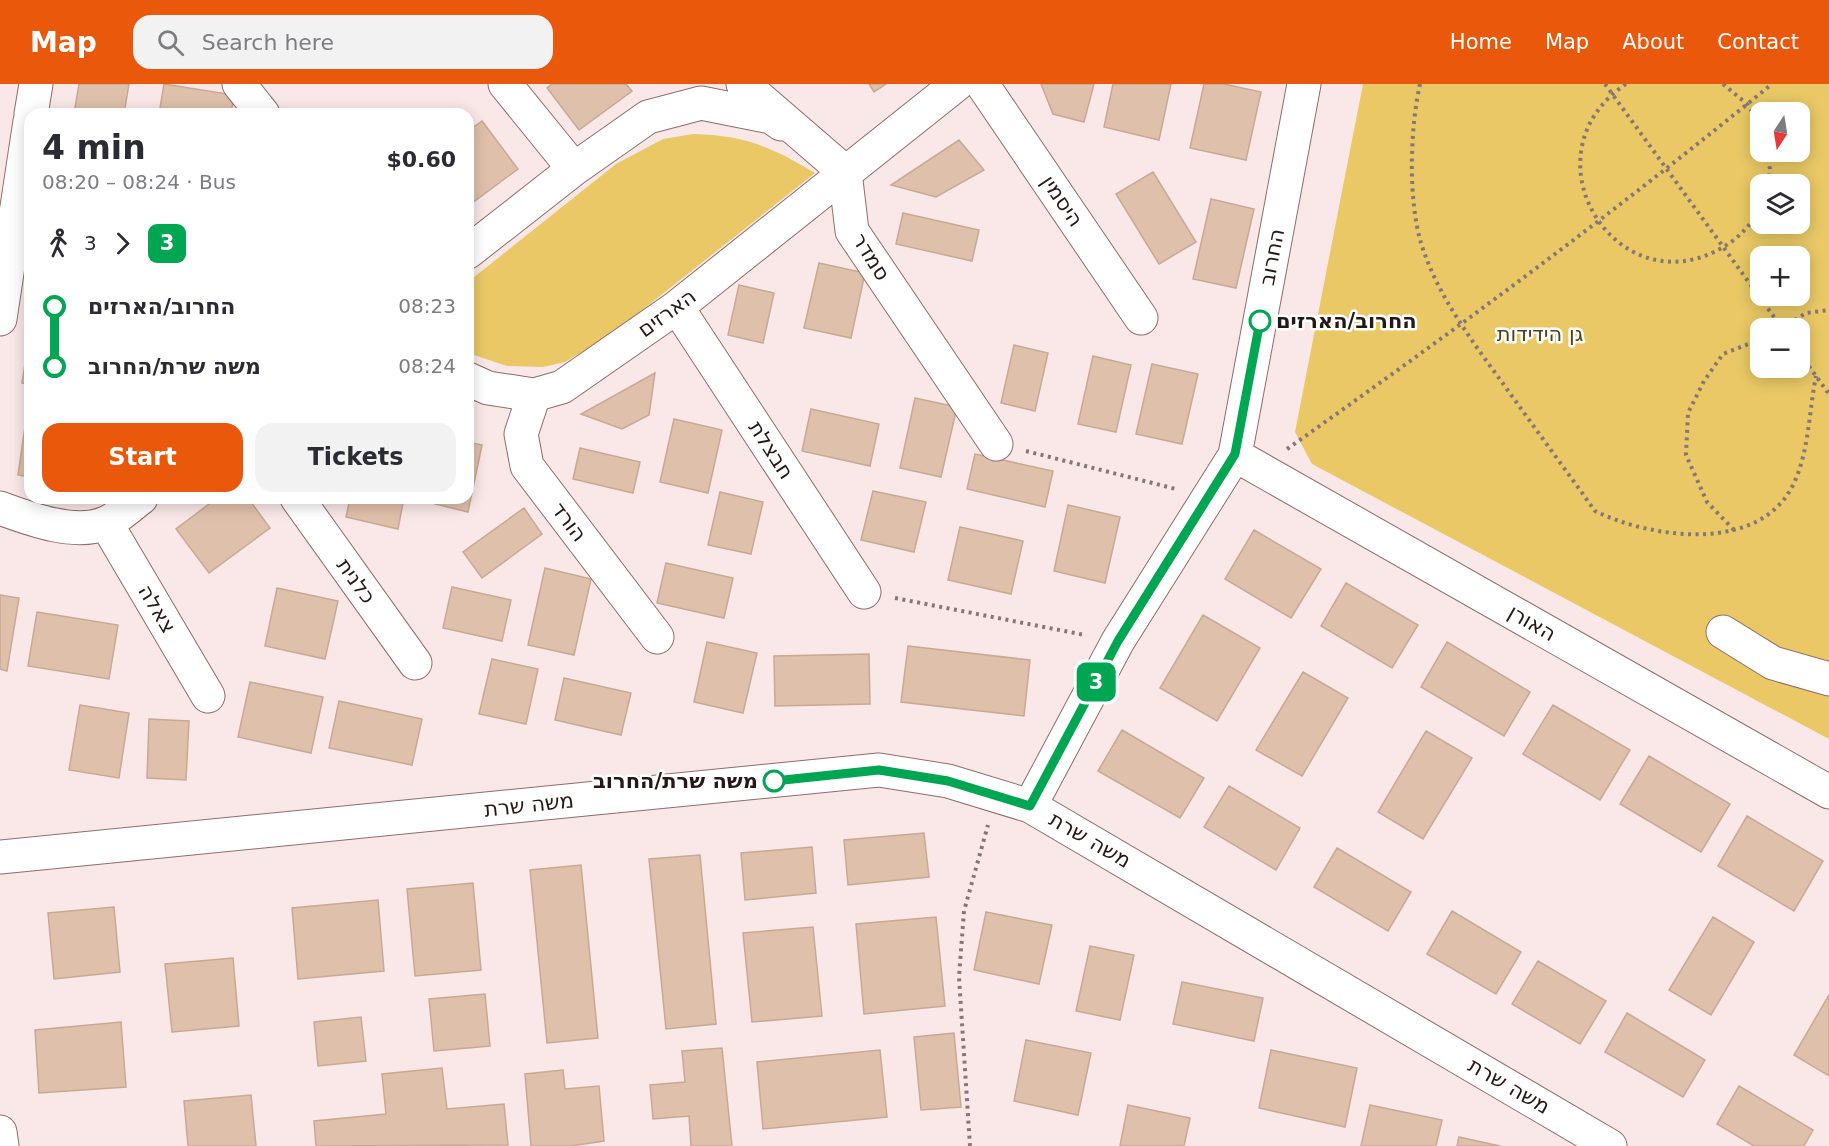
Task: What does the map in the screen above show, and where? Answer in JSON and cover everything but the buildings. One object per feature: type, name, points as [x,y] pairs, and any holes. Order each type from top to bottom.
[{"type":"street","points":[[32,108],[36,84]]},
{"type":"street","points":[[239,84],[258,108]]},
{"type":"street","points":[[505,84],[574,169]]},
{"type":"street","points":[[743,84],[845,172]]},
{"type":"street","name":"הארזים","points":[[474,382],[488,388],[534,394],[562,387],[677,307],[957,84]]},
{"type":"street","name":"היסמין","points":[[982,84],[1141,318]]},
{"type":"street","name":"החרוב","points":[[1030,806],[1118,641],[1208,497],[1247,461],[1304,84]]},
{"type":"street","points":[[474,247],[574,169],[648,117],[701,103],[771,117],[845,172]]},
{"type":"street","points":[[0,319],[24,161]]},
{"type":"street","name":"סמדר","points":[[845,172],[852,231],[996,444]]},
{"type":"street","name":"חבצלת","points":[[677,307],[864,592]]},
{"type":"street","name":"הורד","points":[[534,394],[521,434],[527,466],[657,637]]},
{"type":"street","name":"האורן","points":[[1247,461],[1829,792]]},
{"type":"street","points":[[0,508],[35,521],[70,527],[106,523],[133,504]]},
{"type":"street","name":"כלנית","points":[[301,504],[415,663]]},
{"type":"street","name":"צאלה","points":[[106,523],[208,696]]},
{"type":"street","points":[[1723,632],[1773,663],[1829,680]]},
{"type":"street","name":"משה שרת","points":[[0,857],[879,770],[948,781],[1030,806],[1573,1136],[1610,1146]]},
{"type":"street","points":[[0,1132],[2,1146]]},
{"type":"path","points":[[1420,84],[1413,151],[1414,202],[1421,243],[1443,294],[1462,325],[1595,511],[1612,520],[1667,532],[1701,535],[1734,530],[1757,521],[1781,505],[1793,485],[1802,462],[1816,376]]},
{"type":"path","points":[[1605,84],[1775,318]]},
{"type":"path","points":[[1626,84],[1612,93],[1596,111],[1585,132],[1580,155],[1580,178],[1586,201],[1598,222],[1611,237],[1628,248],[1666,260],[1705,256],[1723,248],[1742,233],[1750,221]]},
{"type":"path","points":[[1722,84],[1750,109]]},
{"type":"path","points":[[1247,461],[1462,325],[1666,170],[1772,84]]},
{"type":"path","points":[[1796,318],[1806,313],[1829,310]]},
{"type":"path","points":[[1734,530],[1707,502],[1686,455],[1688,413],[1704,381],[1723,354],[1750,343]]},
{"type":"path","points":[[1810,368],[1829,394]]},
{"type":"path","points":[[996,444],[1208,497]]},
{"type":"path","points":[[864,592],[1118,641]]},
{"type":"path","points":[[970,1146],[959,977],[963,911],[996,795]]},
{"type":"green space","name":"גן הידידות","points":[[1363,84],[1829,84],[1829,739],[1312,464],[1295,432]]},
{"type":"green space","points":[[693,134],[743,140],[771,149],[815,173],[612,334],[565,362],[543,367],[507,366],[474,355],[474,277],[616,164],[663,139]]},
{"type":"bus line","name":"3","points":[[774,781],[879,770],[948,781],[1030,806],[1118,641],[1235,454],[1260,321]]},
{"type":"place","name":"החרוב/הארזים","points":[[1260,321]]},
{"type":"place","name":"משה שרת/החרוב","points":[[774,781]]}]
